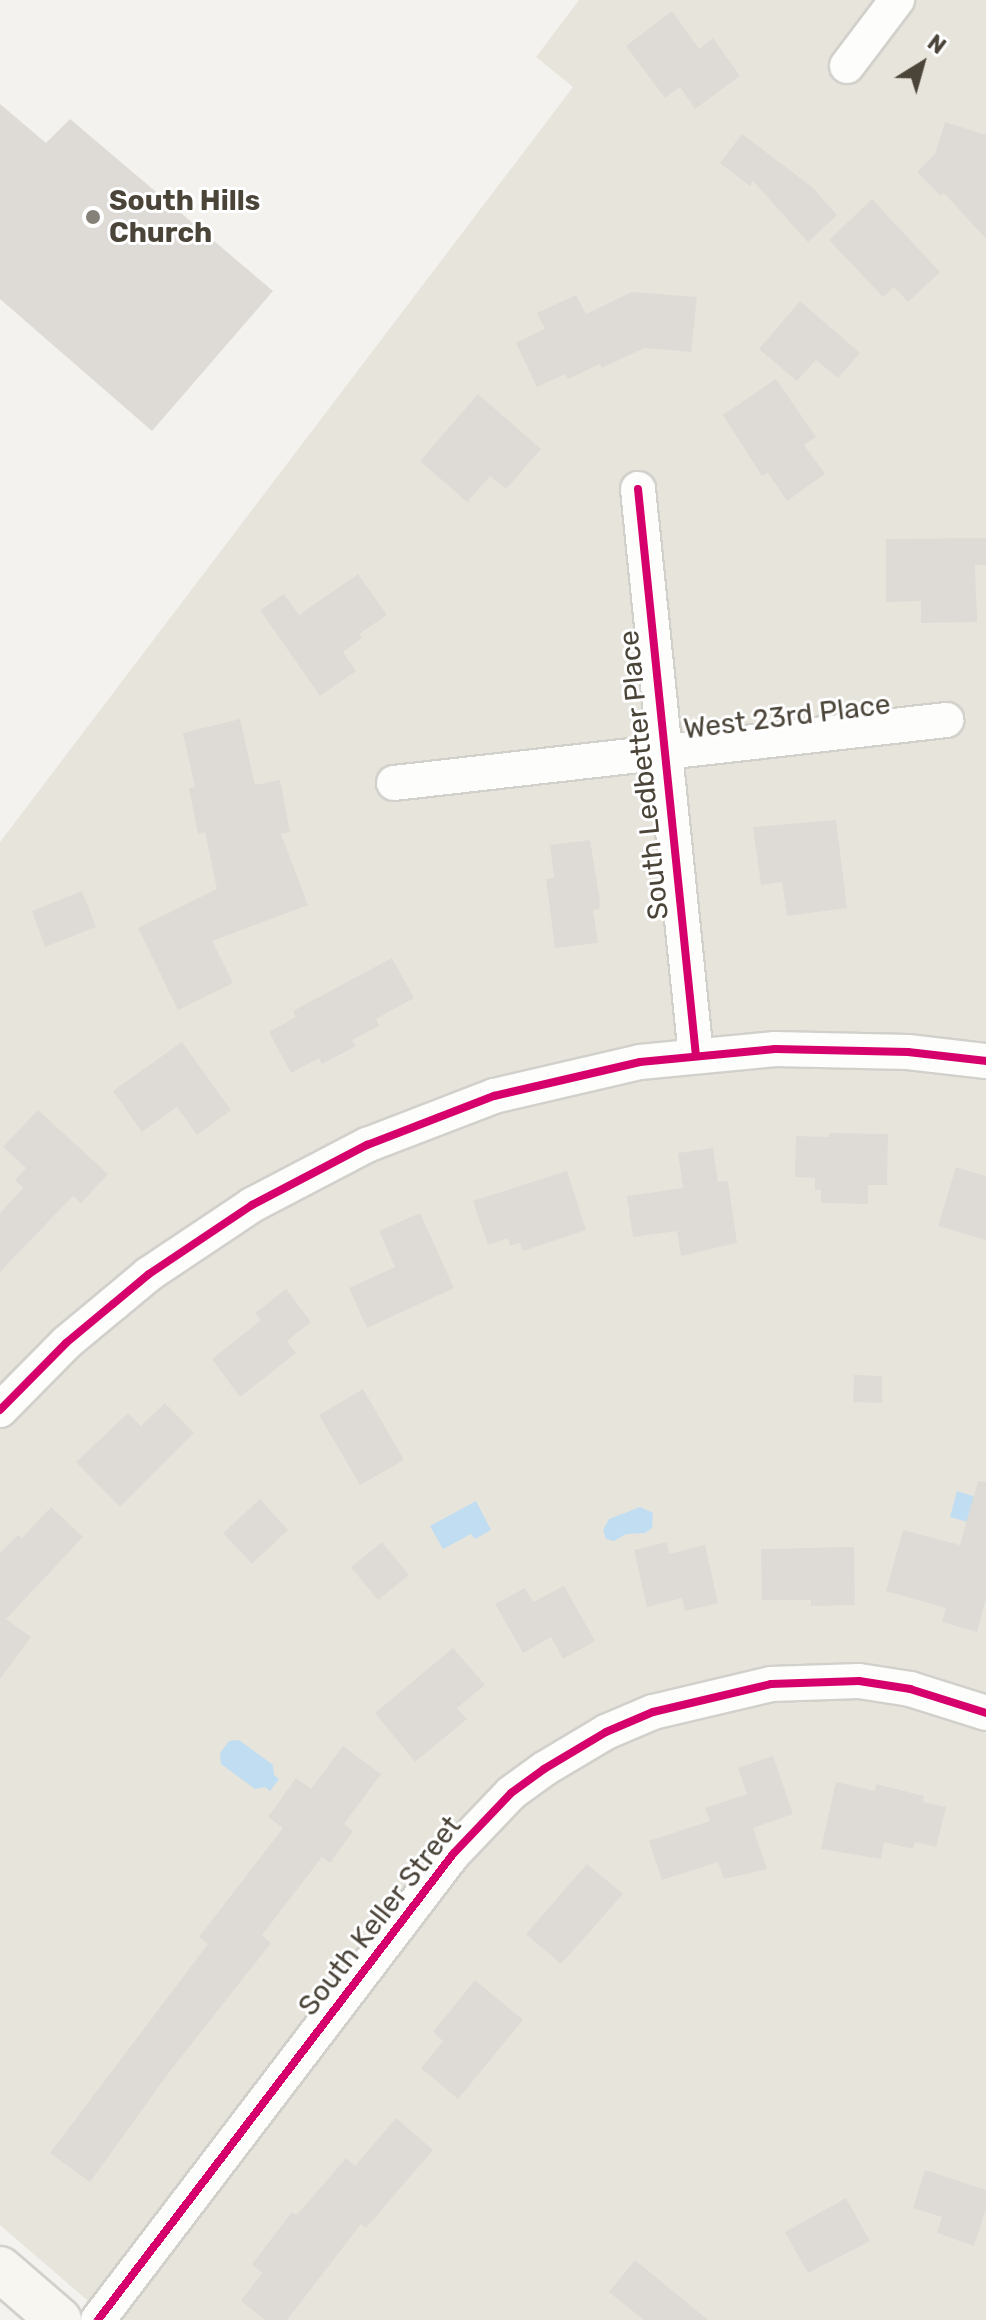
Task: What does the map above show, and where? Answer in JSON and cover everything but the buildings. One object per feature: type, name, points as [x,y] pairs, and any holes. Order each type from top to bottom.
[{"type":"main road","points":[[0,2269],[59,2320]]},
{"type":"street","points":[[847,66],[897,0]]},
{"type":"street","name":"South Ledbetter Place","points":[[638,489],[696,1056]]},
{"type":"street","name":"West 23rd Place","points":[[394,783],[946,720]]},
{"type":"street","points":[[0,1410],[66,1343],[149,1274],[252,1205],[367,1145],[494,1096],[640,1062],[775,1049],[843,1049],[986,1061]]},
{"type":"street","name":"South Keller Street","points":[[98,2320],[453,1854],[511,1793],[544,1769],[606,1732],[653,1712],[771,1684],[859,1681],[910,1689],[986,1713]]},
{"type":"shaded area","points":[[579,0],[986,0],[986,2320],[110,2320],[0,2225],[0,842],[573,87],[536,57]]},
{"type":"water","points":[[957,1491],[986,1500],[986,1527],[950,1517]]},
{"type":"water","points":[[476,1501],[491,1530],[475,1539],[471,1534],[443,1549],[430,1526]]},
{"type":"water","points":[[640,1507],[653,1513],[652,1528],[645,1533],[626,1534],[614,1541],[606,1539],[603,1530],[609,1519]]},
{"type":"water","points":[[239,1740],[273,1765],[274,1775],[279,1779],[270,1791],[265,1787],[255,1789],[221,1764],[220,1753],[229,1741]]},
{"type":"cycle path","points":[[638,489],[696,1056]]},
{"type":"cycle path","points":[[0,1410],[66,1343],[149,1274],[252,1205],[367,1145],[494,1096],[640,1062],[775,1049],[908,1052],[986,1061]]},
{"type":"cycle path","points":[[98,2320],[453,1854],[511,1793],[544,1769],[606,1732],[653,1712],[771,1684],[859,1681],[910,1689],[986,1713]]},
{"type":"place","name":"South Hills Church","points":[[93,217]]}]
